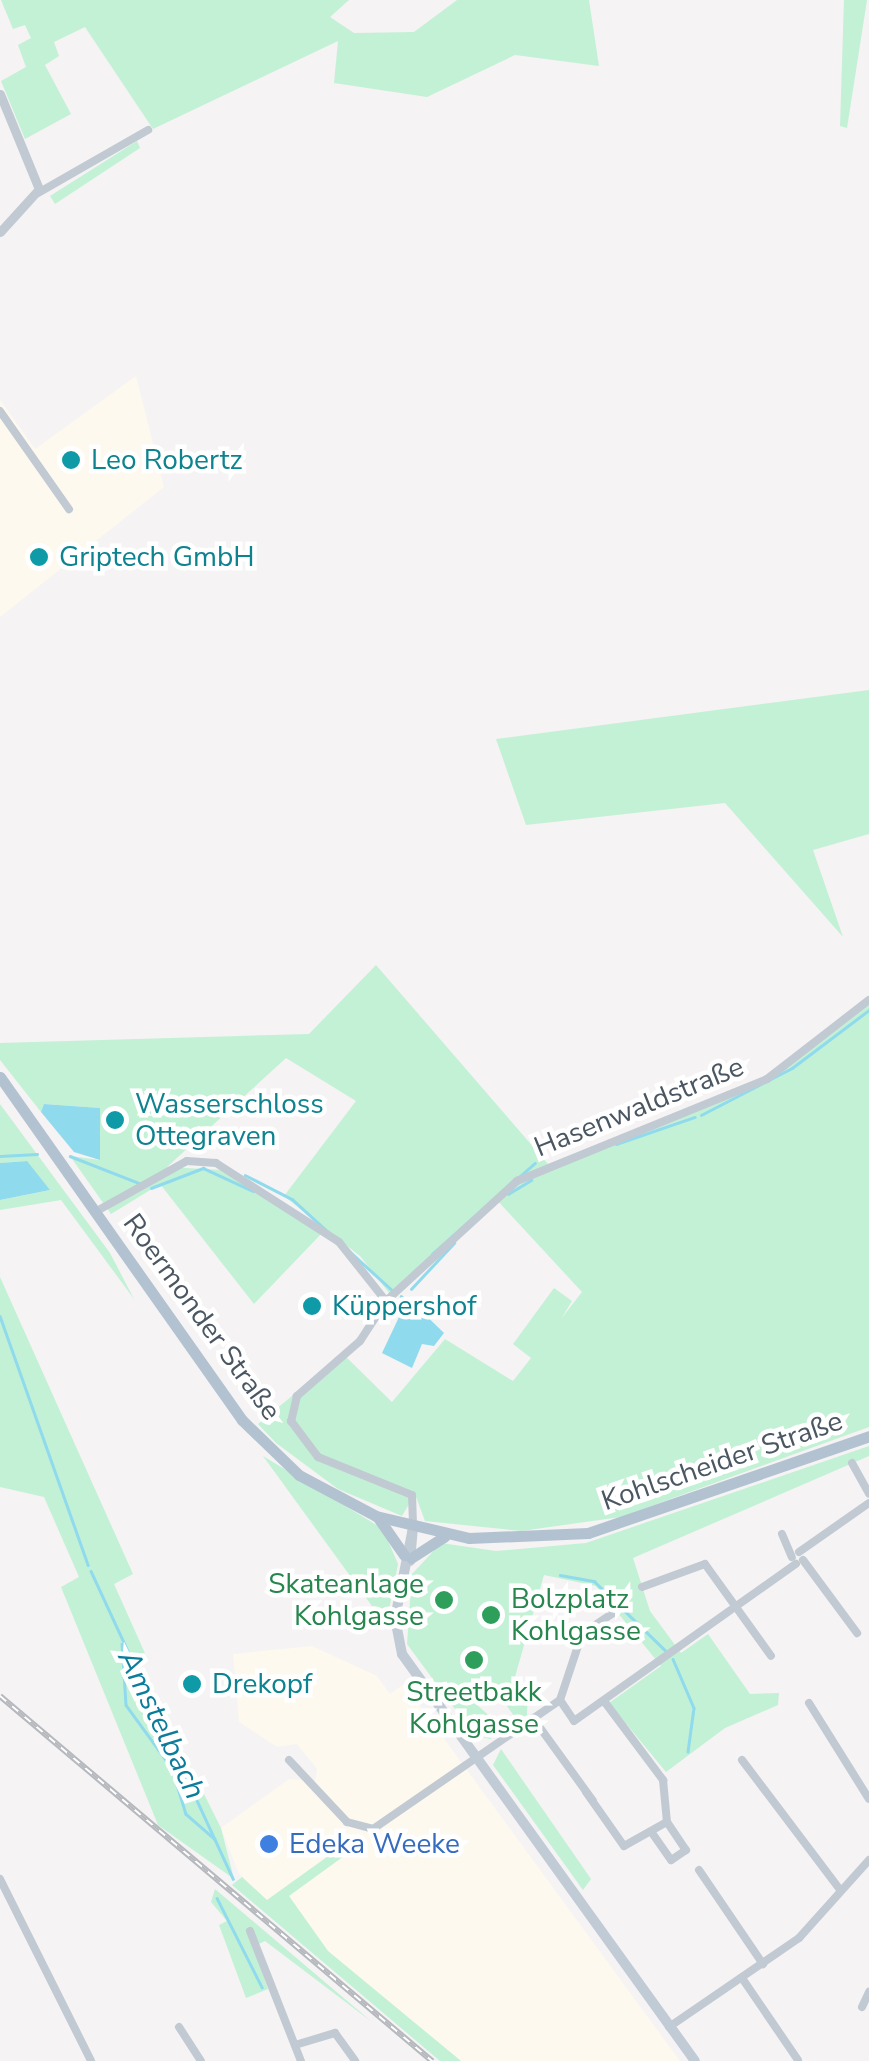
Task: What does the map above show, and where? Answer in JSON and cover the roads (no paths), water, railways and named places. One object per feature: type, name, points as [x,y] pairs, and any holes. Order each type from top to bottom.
[{"type":"main road","name":"Roermonder Straße","points":[[2,1084],[242,1420],[300,1474],[376,1516],[413,1528]]},
{"type":"main road","name":"Kohlscheider Straße","points":[[413,1528],[447,1535],[523,1540],[603,1529],[869,1436]]},
{"type":"main road","points":[[376,1516],[407,1556]]},
{"type":"main road","points":[[413,1528],[397,1641],[695,2061]]},
{"type":"main road","points":[[407,1556],[447,1535]]},
{"type":"street","points":[[0,94],[38,192]]},
{"type":"street","points":[[0,232],[38,192],[148,130]]},
{"type":"street","points":[[0,411],[69,509]]},
{"type":"street","name":"Hasenwaldstraße","points":[[413,1528],[412,1495],[350,1474],[293,1430],[297,1396],[360,1341],[386,1301],[518,1181],[746,1090],[869,1000]]},
{"type":"street","points":[[95,1212],[187,1161],[216,1163],[339,1242],[386,1301]]},
{"type":"street","points":[[852,1463],[869,1494]]},
{"type":"street","points":[[560,1700],[574,1721],[736,1610],[869,1503]]},
{"type":"street","points":[[782,1534],[858,1633]]},
{"type":"street","points":[[642,1588],[705,1564],[771,1656]]},
{"type":"street","points":[[290,1760],[365,1830],[560,1700],[582,1634],[615,1612]]},
{"type":"street","points":[[604,1700],[663,1780],[667,1822],[686,1850],[671,1860],[652,1833]]},
{"type":"street","points":[[809,1703],[869,1799]]},
{"type":"street","points":[[532,1718],[624,1846],[667,1822]]},
{"type":"street","points":[[742,1760],[841,1891]]},
{"type":"street","points":[[669,2027],[763,1964],[869,1861]]},
{"type":"street","points":[[699,1870],[763,1964]]},
{"type":"street","points":[[0,1879],[91,2061]]},
{"type":"street","points":[[250,1931],[301,2061]]},
{"type":"street","points":[[742,1978],[798,2060]]},
{"type":"street","points":[[862,2007],[869,1992]]},
{"type":"street","points":[[179,2027],[200,2061]]},
{"type":"street","points":[[295,2045],[334,2033],[355,2061]]},
{"type":"water","points":[[44,1104],[100,1108],[100,1160],[74,1152],[41,1112]]},
{"type":"water","points":[[27,1161],[50,1190],[0,1200],[0,1163]]},
{"type":"water","points":[[408,1298],[444,1333],[434,1346],[422,1344],[412,1368],[382,1353]]},
{"type":"waterway","points":[[701,1115],[792,1068],[869,1010]]},
{"type":"waterway","points":[[616,1144],[695,1117]]},
{"type":"waterway","points":[[0,1156],[37,1154]]},
{"type":"waterway","points":[[70,1156],[139,1183]]},
{"type":"waterway","points":[[432,1254],[535,1163]]},
{"type":"waterway","points":[[151,1188],[203,1168],[253,1191]]},
{"type":"waterway","points":[[245,1175],[292,1199],[392,1290]]},
{"type":"waterway","points":[[508,1194],[531,1180]]},
{"type":"waterway","points":[[411,1289],[454,1243]]},
{"type":"waterway","name":"Amstelbach","points":[[0,1316],[88,1565]]},
{"type":"waterway","name":"Amstelbach","points":[[91,1571],[233,1879]]},
{"type":"waterway","points":[[560,1575],[594,1581],[667,1652]]},
{"type":"waterway","points":[[122,1644],[126,1705],[172,1768],[186,1814],[215,1839]]},
{"type":"waterway","points":[[673,1659],[694,1708],[688,1752]]},
{"type":"waterway","points":[[175,1779],[189,1785]]},
{"type":"waterway","name":"Amstelbach","points":[[217,1898],[262,1987]]},
{"type":"railway","points":[[0,1696],[432,2061]]},
{"type":"place","name":"Leo Robertz","points":[[71,460]]},
{"type":"place","name":"Griptech GmbH","points":[[39,557]]},
{"type":"place","name":"Wasserschloss Ottegraven","points":[[115,1120]]},
{"type":"place","name":"Küppershof","points":[[312,1306]]},
{"type":"place","name":"Skateanlage Kohlgasse","points":[[444,1600]]},
{"type":"place","name":"Bolzplatz Kohlgasse","points":[[491,1615]]},
{"type":"place","name":"Streetbakk Kohlgasse","points":[[474,1660]]},
{"type":"place","name":"Drekopf","points":[[192,1684]]},
{"type":"place","name":"Edeka Weeke","points":[[269,1844]]}]
